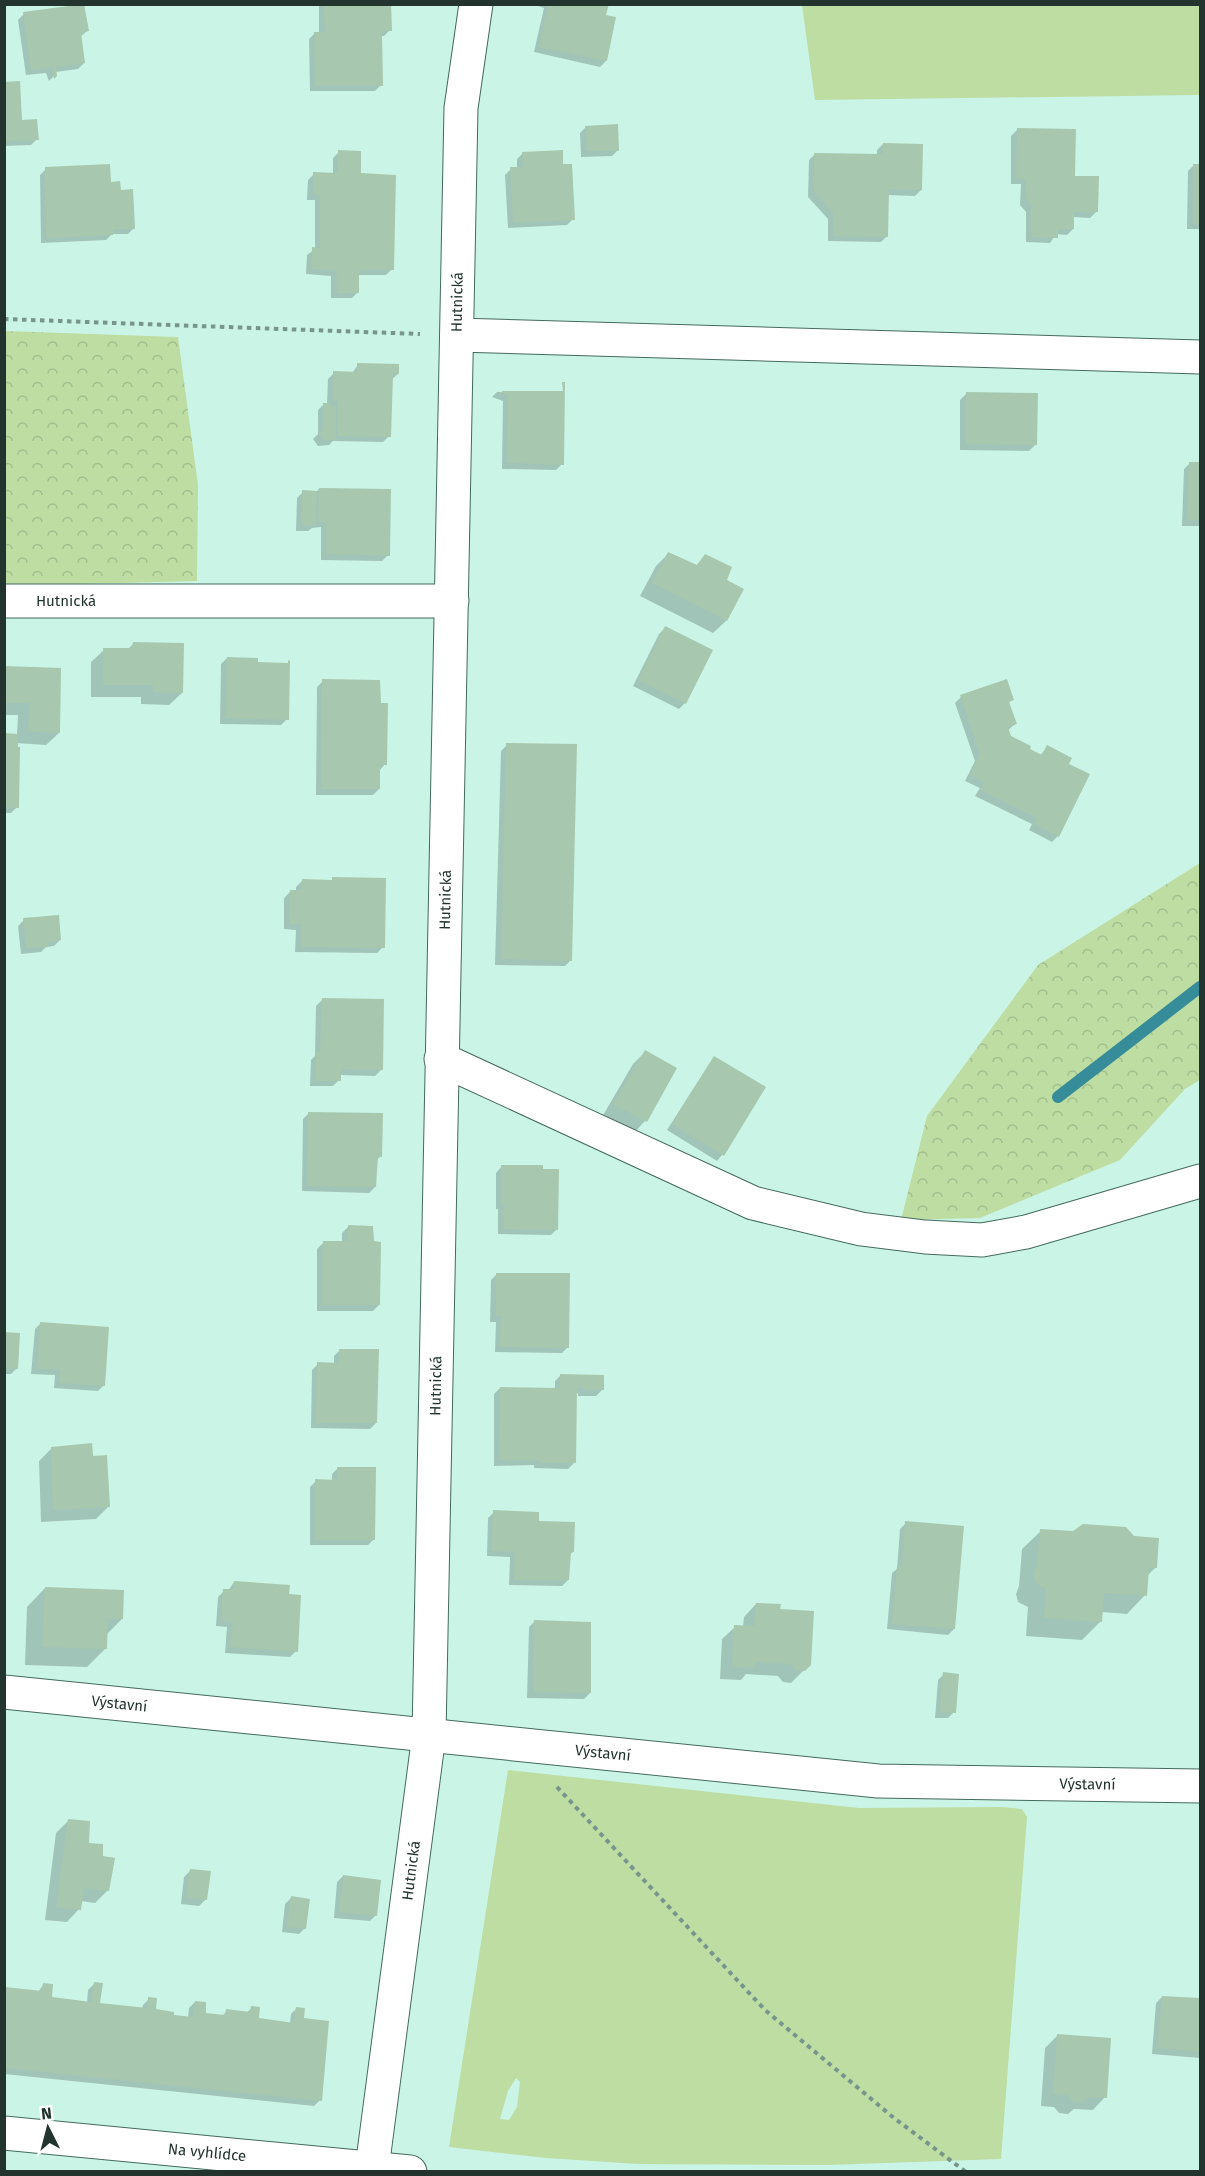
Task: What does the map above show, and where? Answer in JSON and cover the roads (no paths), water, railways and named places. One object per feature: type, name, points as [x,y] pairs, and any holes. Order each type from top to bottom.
[{"type":"street","name":"Hutnická","points":[[372,2168],[429,1735],[461,108],[476,4]]},
{"type":"street","points":[[457,335],[1200,357]]},
{"type":"street","name":"Hutnická","points":[[4,600],[452,601]]},
{"type":"street","points":[[441,1059],[753,1203],[861,1229],[926,1238],[982,1240],[1026,1232],[1200,1181]]},
{"type":"street","name":"Výstavní","points":[[4,1692],[878,1781],[1200,1786]]},
{"type":"street","name":"Na vyhlídce","points":[[4,2133],[410,2172]]},
{"type":"waterway","points":[[1058,1097],[1200,987]]}]
